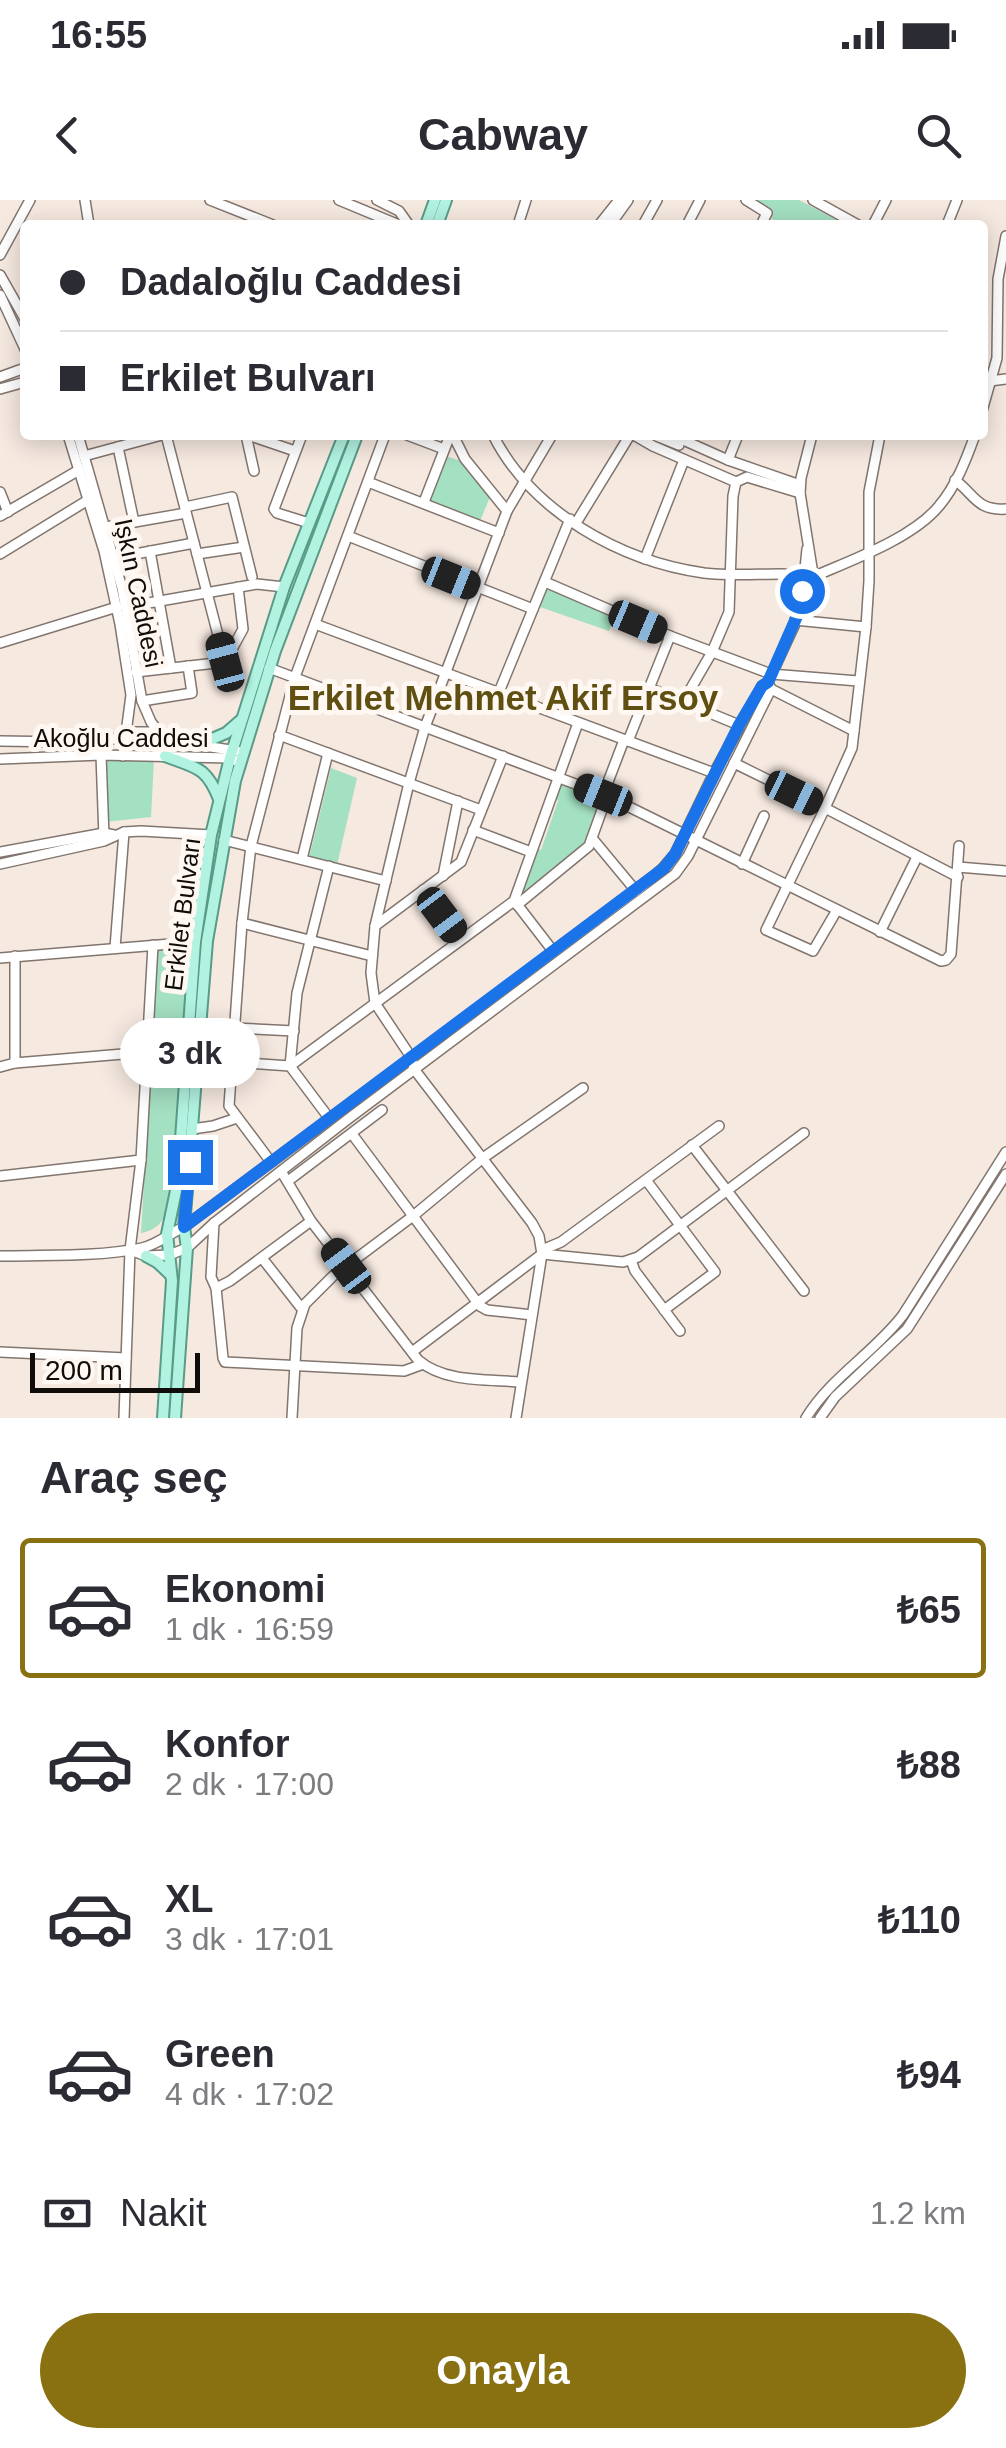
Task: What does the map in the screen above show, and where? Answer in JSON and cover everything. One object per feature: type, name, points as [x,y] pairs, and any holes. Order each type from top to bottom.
[{"type":"main road","name":"Erkilet Bulvarı","points":[[174,1418],[187,1248],[184,1227],[207,941],[242,719],[284,587],[342,440]]},
{"type":"main road","name":"Erkilet Bulvarı","points":[[163,1418],[170,1275],[167,1234],[178,1181],[195,942],[210,835],[219,800],[296,590],[355,440]]},
{"type":"main road","points":[[198,744],[226,733],[242,719]]},
{"type":"main road","points":[[164,756],[210,776],[219,800]]},
{"type":"main road","points":[[146,1256],[170,1275]]},
{"type":"street","points":[[0,255],[30,200]]},
{"type":"street","points":[[210,200],[260,220]]},
{"type":"street","points":[[339,200],[377,220]]},
{"type":"street","points":[[377,200],[399,211],[405,220]]},
{"type":"street","points":[[746,200],[767,213],[763,220]]},
{"type":"street","points":[[812,200],[849,220]]},
{"type":"street","points":[[604,220],[623,203]]},
{"type":"street","points":[[988,378],[997,356],[998,282],[1006,236]]},
{"type":"street","points":[[0,275],[20,310]]},
{"type":"street","points":[[988,278],[998,282]]},
{"type":"street","points":[[0,295],[20,338]]},
{"type":"street","points":[[988,352],[997,356]]},
{"type":"street","name":"Işkın Caddesi","points":[[70,440],[122,607],[131,695],[124,756]]},
{"type":"street","name":"Işkın Caddesi","points":[[79,440],[114,558],[142,701],[150,722],[162,736],[164,756]]},
{"type":"street","points":[[84,456],[145,440]]},
{"type":"street","points":[[165,440],[225,662]]},
{"type":"street","points":[[248,440],[254,471]]},
{"type":"street","points":[[261,440],[295,452]]},
{"type":"street","points":[[300,440],[274,508],[277,513],[310,523]]},
{"type":"street","points":[[270,1162],[229,1106],[251,846],[296,677],[383,440]]},
{"type":"street","points":[[421,440],[444,449]]},
{"type":"street","points":[[424,502],[448,440]]},
{"type":"street","points":[[454,440],[508,511]]},
{"type":"street","points":[[496,440],[524,481],[573,521],[614,545],[645,559],[729,575],[809,573],[896,539],[926,519],[943,501],[972,440]]},
{"type":"street","points":[[516,1418],[542,1252],[539,1236],[414,1069],[411,1057],[375,1003],[370,973],[374,926],[426,727],[508,511],[549,440]]},
{"type":"street","points":[[499,692],[573,521],[629,440]]},
{"type":"street","points":[[654,440],[684,460],[740,479],[800,489]]},
{"type":"street","points":[[658,440],[723,463],[740,479]]},
{"type":"street","points":[[683,440],[800,489]]},
{"type":"street","points":[[728,460],[736,440]]},
{"type":"street","points":[[130,1250],[146,1256],[169,1255],[187,1248],[414,1069],[669,880],[685,862],[734,763],[796,618],[809,573],[800,489],[811,440]]},
{"type":"street","points":[[837,910],[816,949],[810,951],[766,930],[848,762],[866,627],[868,492],[879,440]]},
{"type":"street","points":[[118,447],[134,522]]},
{"type":"street","points":[[645,559],[684,460]]},
{"type":"street","points":[[0,492],[4,514],[79,470]]},
{"type":"street","points":[[683,702],[712,652],[729,612],[733,496],[740,479]]},
{"type":"street","points":[[956,480],[980,505],[1006,509]]},
{"type":"street","points":[[368,482],[500,533]]},
{"type":"street","points":[[106,527],[232,497],[252,576]]},
{"type":"street","points":[[0,554],[88,500]]},
{"type":"street","points":[[348,536],[533,609]]},
{"type":"street","points":[[114,558],[194,542]]},
{"type":"street","points":[[197,554],[244,546]]},
{"type":"street","points":[[150,551],[171,668]]},
{"type":"street","points":[[545,582],[712,652],[854,731]]},
{"type":"street","points":[[0,643],[122,607],[257,584],[284,587]]},
{"type":"street","points":[[225,662],[243,629],[238,587]]},
{"type":"street","points":[[796,618],[866,627]]},
{"type":"street","points":[[315,624],[714,773]]},
{"type":"street","points":[[232,1062],[290,1066],[589,846],[605,795],[670,636]]},
{"type":"street","points":[[136,672],[225,662]]},
{"type":"street","points":[[142,701],[192,693],[188,666]]},
{"type":"street","points":[[269,668],[605,795],[939,961],[950,954],[959,846]]},
{"type":"street","points":[[0,1256],[147,1248],[184,1227],[664,868],[675,854],[762,686],[770,682],[858,681]]},
{"type":"street","points":[[649,688],[739,725]]},
{"type":"street","points":[[515,903],[578,723]]},
{"type":"street","name":"Akoğlu Caddesi","points":[[0,741],[66,742],[149,732],[237,756]]},
{"type":"street","points":[[279,734],[481,810]]},
{"type":"street","points":[[302,859],[328,753]]},
{"type":"street","points":[[101,755],[111,835],[116,948]]},
{"type":"street","name":"Akoğlu Caddesi","points":[[0,759],[237,756]]},
{"type":"street","points":[[374,926],[461,862],[502,756]]},
{"type":"street","points":[[734,763],[918,857],[958,872],[1006,871]]},
{"type":"street","points":[[442,876],[458,802]]},
{"type":"street","points":[[742,864],[764,816]]},
{"type":"street","points":[[0,852],[142,830],[210,835]]},
{"type":"street","points":[[474,830],[531,852]]},
{"type":"street","points":[[0,864],[111,835]]},
{"type":"street","points":[[592,838],[636,891]]},
{"type":"street","points":[[224,840],[386,881]]},
{"type":"street","points":[[880,932],[918,857]]},
{"type":"street","points":[[329,866],[297,993],[290,1066],[329,1118]]},
{"type":"street","points":[[423,890],[460,940]]},
{"type":"street","points":[[515,903],[553,951]]},
{"type":"street","points":[[242,923],[372,956]]},
{"type":"street","points":[[0,958],[195,942]]},
{"type":"street","points":[[124,1418],[130,1250],[141,1160],[153,946]]},
{"type":"street","points":[[14,956],[15,1063]]},
{"type":"street","points":[[234,1028],[294,1030]]},
{"type":"street","points":[[0,1066],[148,1052]]},
{"type":"street","points":[[292,1418],[297,1328],[309,1299],[483,1158],[583,1088]]},
{"type":"street","points":[[288,1181],[382,1110]]},
{"type":"street","points":[[192,1129],[237,1118]]},
{"type":"street","points":[[412,1352],[542,1252],[719,1126]]},
{"type":"street","points":[[542,1252],[619,1262],[632,1260],[804,1132]]},
{"type":"street","points":[[352,1134],[477,1302],[487,1310],[532,1315]]},
{"type":"street","points":[[692,1145],[804,1292]]},
{"type":"street","points":[[806,1418],[818,1398],[891,1331],[1006,1152]]},
{"type":"street","points":[[0,1176],[141,1160]]},
{"type":"street","points":[[281,1171],[312,1221],[423,1364],[449,1376],[521,1382]]},
{"type":"street","points":[[820,1418],[835,1397],[907,1328],[1006,1174]]},
{"type":"street","points":[[646,1180],[715,1272],[664,1310]]},
{"type":"street","points":[[216,1288],[312,1221]]},
{"type":"street","points":[[214,1223],[211,1276],[216,1288],[225,1362],[404,1371],[423,1364]]},
{"type":"street","points":[[262,1258],[302,1309]]},
{"type":"street","points":[[632,1260],[635,1271],[680,1331]]},
{"type":"street","points":[[0,1352],[126,1358]]},
{"type":"green space","points":[[757,200],[799,200],[837,220],[774,220],[769,207]]},
{"type":"green space","points":[[446,456],[464,462],[490,497],[480,521],[427,500]]},
{"type":"green space","points":[[549,584],[617,610],[609,631],[540,607]]},
{"type":"green space","points":[[107,759],[154,759],[151,817],[105,822]]},
{"type":"green space","points":[[331,768],[357,778],[337,865],[309,858]]},
{"type":"green space","points":[[560,784],[601,800],[584,845],[521,895],[536,848],[541,850]]},
{"type":"green space","points":[[188,947],[172,1190],[160,1223],[141,1233],[158,950]]},
{"type":"district","name":"Erkilet Mehmet Akif Ersoy","points":[[503,697]]},
{"type":"route","points":[[190,1162],[184,1227],[664,868],[675,854],[739,725],[768,682],[797,616],[802,591]]}]
